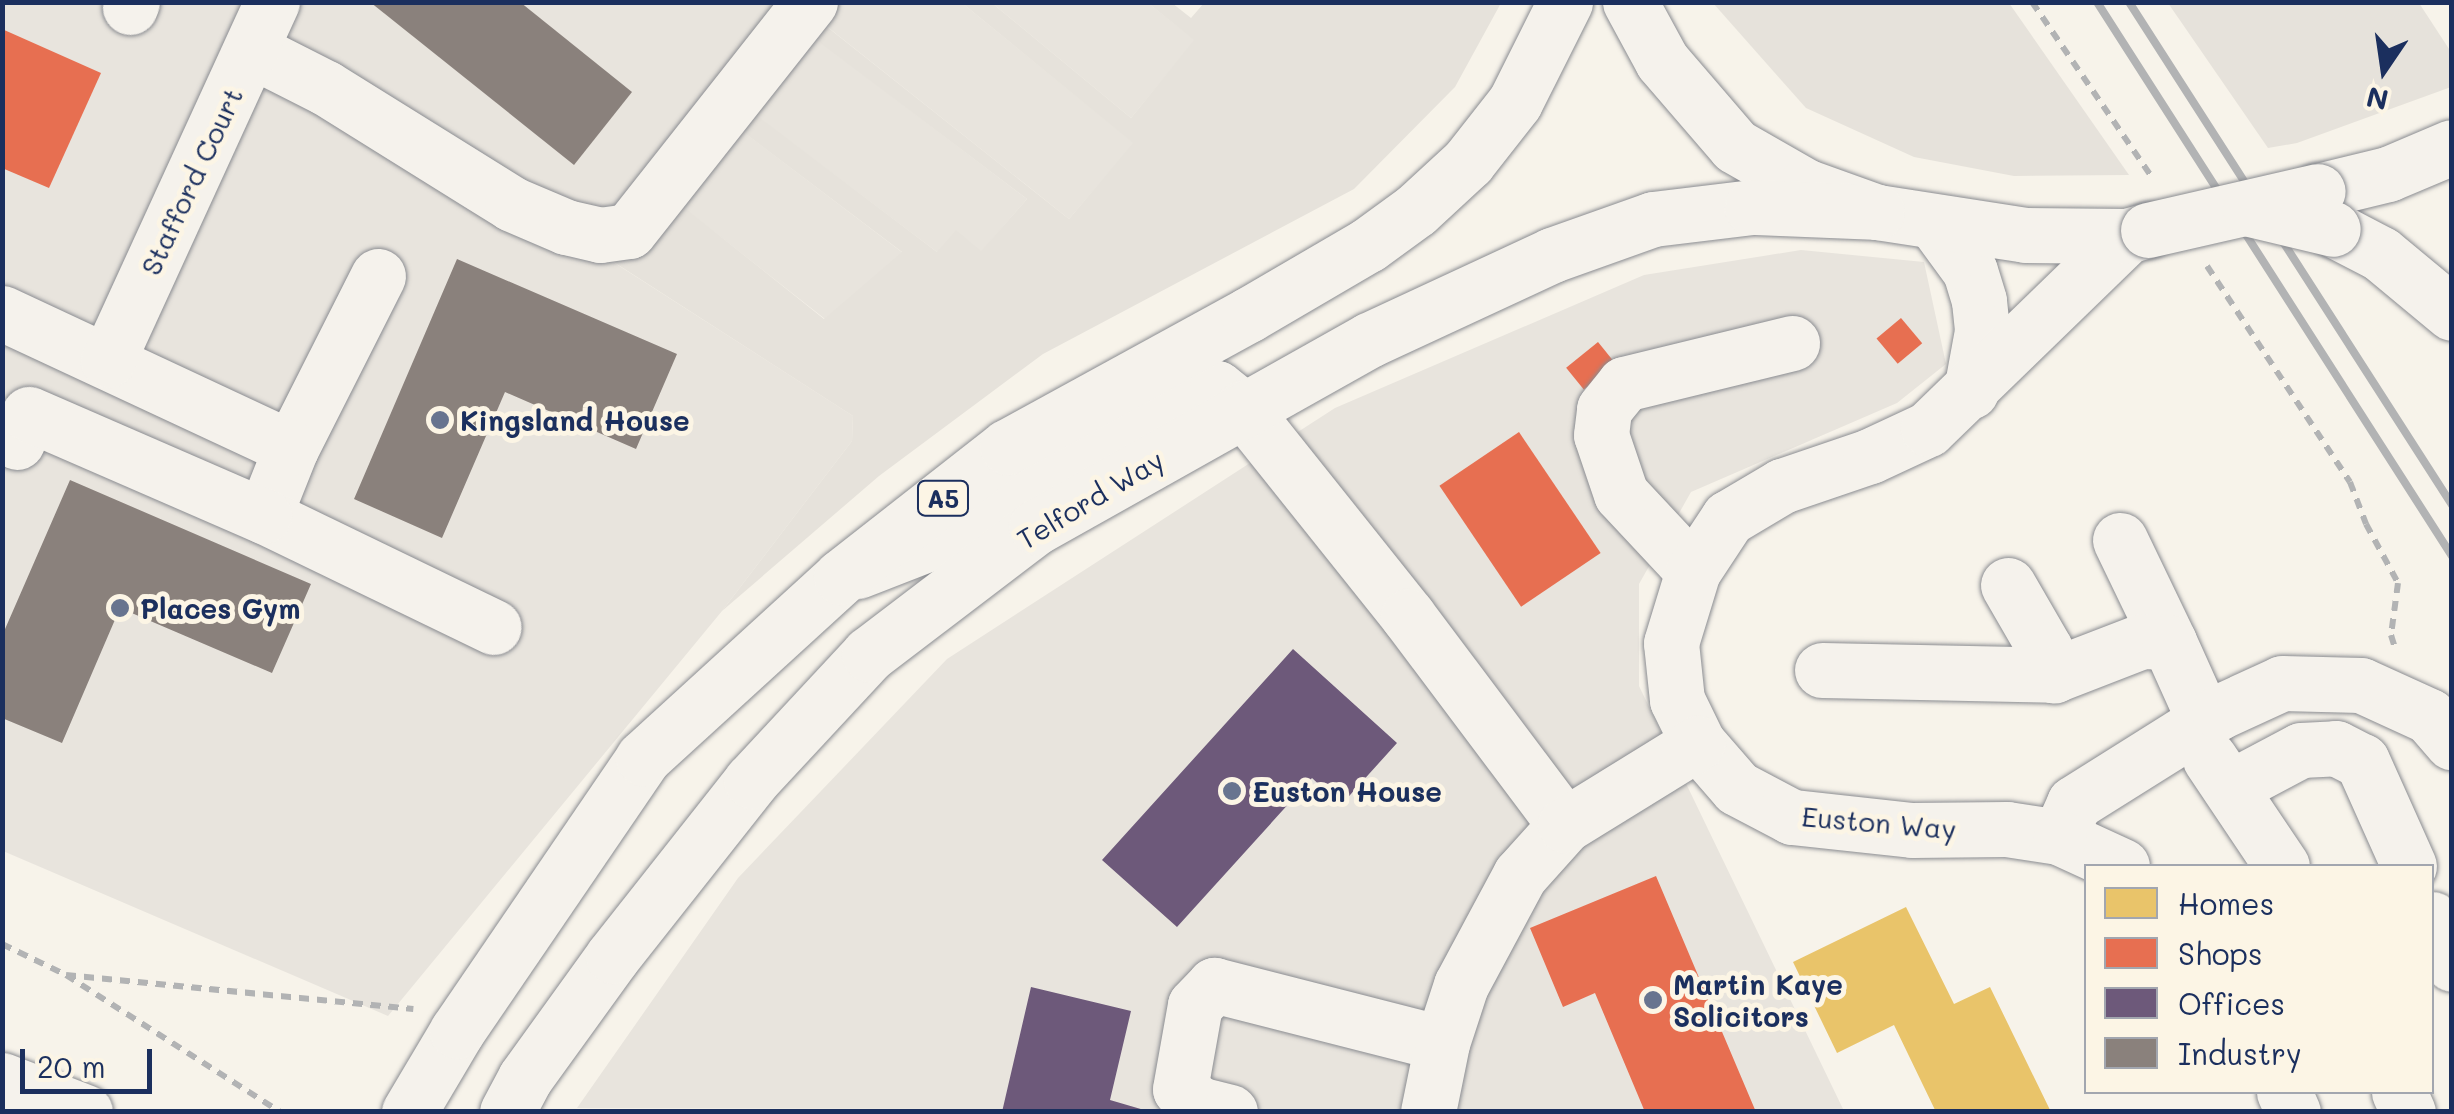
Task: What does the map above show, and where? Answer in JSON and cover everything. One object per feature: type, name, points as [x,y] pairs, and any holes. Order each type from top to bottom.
[{"type":"main road","points":[[262,26],[326,88],[512,204],[566,227],[600,235],[629,231],[810,2]]},
{"type":"main road","name":"A5","points":[[411,1108],[457,1032],[643,758],[842,577],[1007,447],[1200,343],[1368,245],[1416,210],[1468,162],[1515,102],[1565,2]]},
{"type":"main road","points":[[1630,2],[1662,60],[1735,146],[1805,186],[1877,212],[1934,223],[2026,234],[2250,209],[2326,210],[2437,154]]},
{"type":"main road","name":"Stafford Court","points":[[108,360],[262,26]]},
{"type":"main road","name":"Telford Way","points":[[507,1112],[525,1078],[614,956],[751,781],[869,654],[1036,528],[1242,408],[1369,340],[1552,254],[1653,219],[1752,207],[1877,212]]},
{"type":"main road","points":[[2326,210],[2452,313]]},
{"type":"main road","name":"Euston Way","points":[[2118,864],[2060,836],[2007,829],[1912,830],[1792,817],[1737,788],[1698,742],[1677,700],[1671,642],[1694,571],[1728,518],[1782,486],[1870,456],[1928,429],[1972,391],[2145,218]]},
{"type":"main road","points":[[1934,223],[1970,272],[1978,301],[1982,331],[1972,391]]},
{"type":"main road","points":[[264,516],[291,448],[378,276]]},
{"type":"main road","points":[[2,313],[291,448]]},
{"type":"main road","points":[[1694,571],[1621,494],[1600,436],[1604,409],[1624,384],[1792,343]]},
{"type":"main road","points":[[842,577],[945,537],[1217,388],[1242,408],[1408,616],[1565,825]]},
{"type":"main road","points":[[17,442],[29,414],[264,516],[494,627]]},
{"type":"main road","points":[[2120,540],[2169,642],[2198,727],[2281,864]]},
{"type":"main road","points":[[2008,585],[2054,676]]},
{"type":"main road","points":[[1822,670],[2054,676],[2142,641],[2169,642]]},
{"type":"main road","points":[[2060,836],[2074,803],[2198,727],[2282,683],[2361,685],[2429,716],[2452,742]]},
{"type":"main road","points":[[1435,1110],[1442,1043],[1462,985],[1520,875],[1565,825],[1698,742]]},
{"type":"main road","points":[[2231,787],[2301,750],[2336,748],[2362,762],[2408,864]]},
{"type":"main road","points":[[2434,924],[2452,964]]},
{"type":"main road","points":[[1230,1112],[1199,1104],[1180,1089],[1195,1005],[1214,984],[1442,1043]]},
{"type":"main road","points":[[2,1080],[85,1112]]},
{"type":"path","points":[[2032,2],[2145,218]]},
{"type":"path","points":[[2198,251],[2350,482],[2366,524],[2398,583],[2391,635],[2399,662]]},
{"type":"path","points":[[2,944],[66,975],[280,1112]]},
{"type":"path","points":[[66,975],[424,1010],[457,1032]]},
{"type":"shaded area","points":[[3,3],[826,3],[815,38],[1027,199],[981,252],[937,252],[754,114],[741,130],[903,253],[825,319],[679,204],[582,242],[853,416],[852,441],[722,611],[388,1016],[3,851]]},
{"type":"shaded area","points":[[826,3],[844,3],[826,26],[1069,219],[1133,143],[962,3],[992,3],[1131,118],[1194,40],[1148,3],[1172,3],[1191,18],[1204,3],[1501,3],[1455,87],[1354,189],[1043,354],[879,476],[722,611],[852,441],[853,416],[581,241],[680,204],[824,319],[902,252],[742,131],[755,114],[937,252],[956,230],[981,251],[1027,199],[815,39]]},
{"type":"shaded area","points":[[844,3],[962,3],[1134,143],[1069,219],[825,25]]},
{"type":"shaded area","points":[[992,3],[1148,3],[1195,40],[1131,118]]},
{"type":"shaded area","points":[[1713,3],[2009,3],[2129,175],[2014,176],[1914,157],[1806,108]]},
{"type":"shaded area","points":[[2168,3],[2419,3],[2451,52],[2451,87],[2297,143],[2268,148]]},
{"type":"shaded area","points":[[1801,250],[1924,262],[1946,364],[1897,403],[1691,492],[1639,584],[1639,686],[1844,1111],[577,1108],[738,878],[947,659],[1335,408],[1644,275]]},
{"type":"building: Homes","points":[[1906,907],[1954,1004],[1990,987],[2051,1112],[1936,1112],[1894,1025],[1837,1053],[1793,962]]},
{"type":"building: Shops","points":[[2,29],[101,73],[49,188],[2,168]]},
{"type":"building: Shops","points":[[1901,318],[1922,343],[1898,364],[1876,339]]},
{"type":"building: Shops","points":[[1598,342],[1616,364],[1584,390],[1566,368]]},
{"type":"building: Shops","points":[[1519,432],[1601,553],[1521,607],[1439,486]]},
{"type":"building: Shops","name":"Martin Kaye Solicitors","points":[[1656,876],[1756,1112],[1645,1112],[1595,993],[1563,1007],[1530,928]]},
{"type":"building: Offices","name":"Euston House","points":[[1293,649],[1397,743],[1341,805],[1312,778],[1177,927],[1102,860]]},
{"type":"building: Offices","points":[[1031,987],[1131,1011],[1110,1100],[1151,1112],[1002,1112]]},
{"type":"building: Industry","points":[[370,2],[520,2],[632,92],[574,165]]},
{"type":"building: Industry","name":"Kingsland House","points":[[457,259],[677,354],[636,449],[505,392],[442,538],[354,499]]},
{"type":"building: Industry","points":[[70,480],[311,584],[272,673],[120,608],[62,743],[2,718],[2,636]]},
{"type":"railway","points":[[2097,2],[2452,556]]},
{"type":"railway","points":[[2129,2],[2452,505]]},
{"type":"place","name":"Kingsland House","points":[[440,420]]},
{"type":"place","name":"Places Gym","points":[[120,608]]},
{"type":"place","name":"Euston House","points":[[1232,791]]},
{"type":"place","name":"Martin Kaye Solicitors","points":[[1653,1000]]}]
